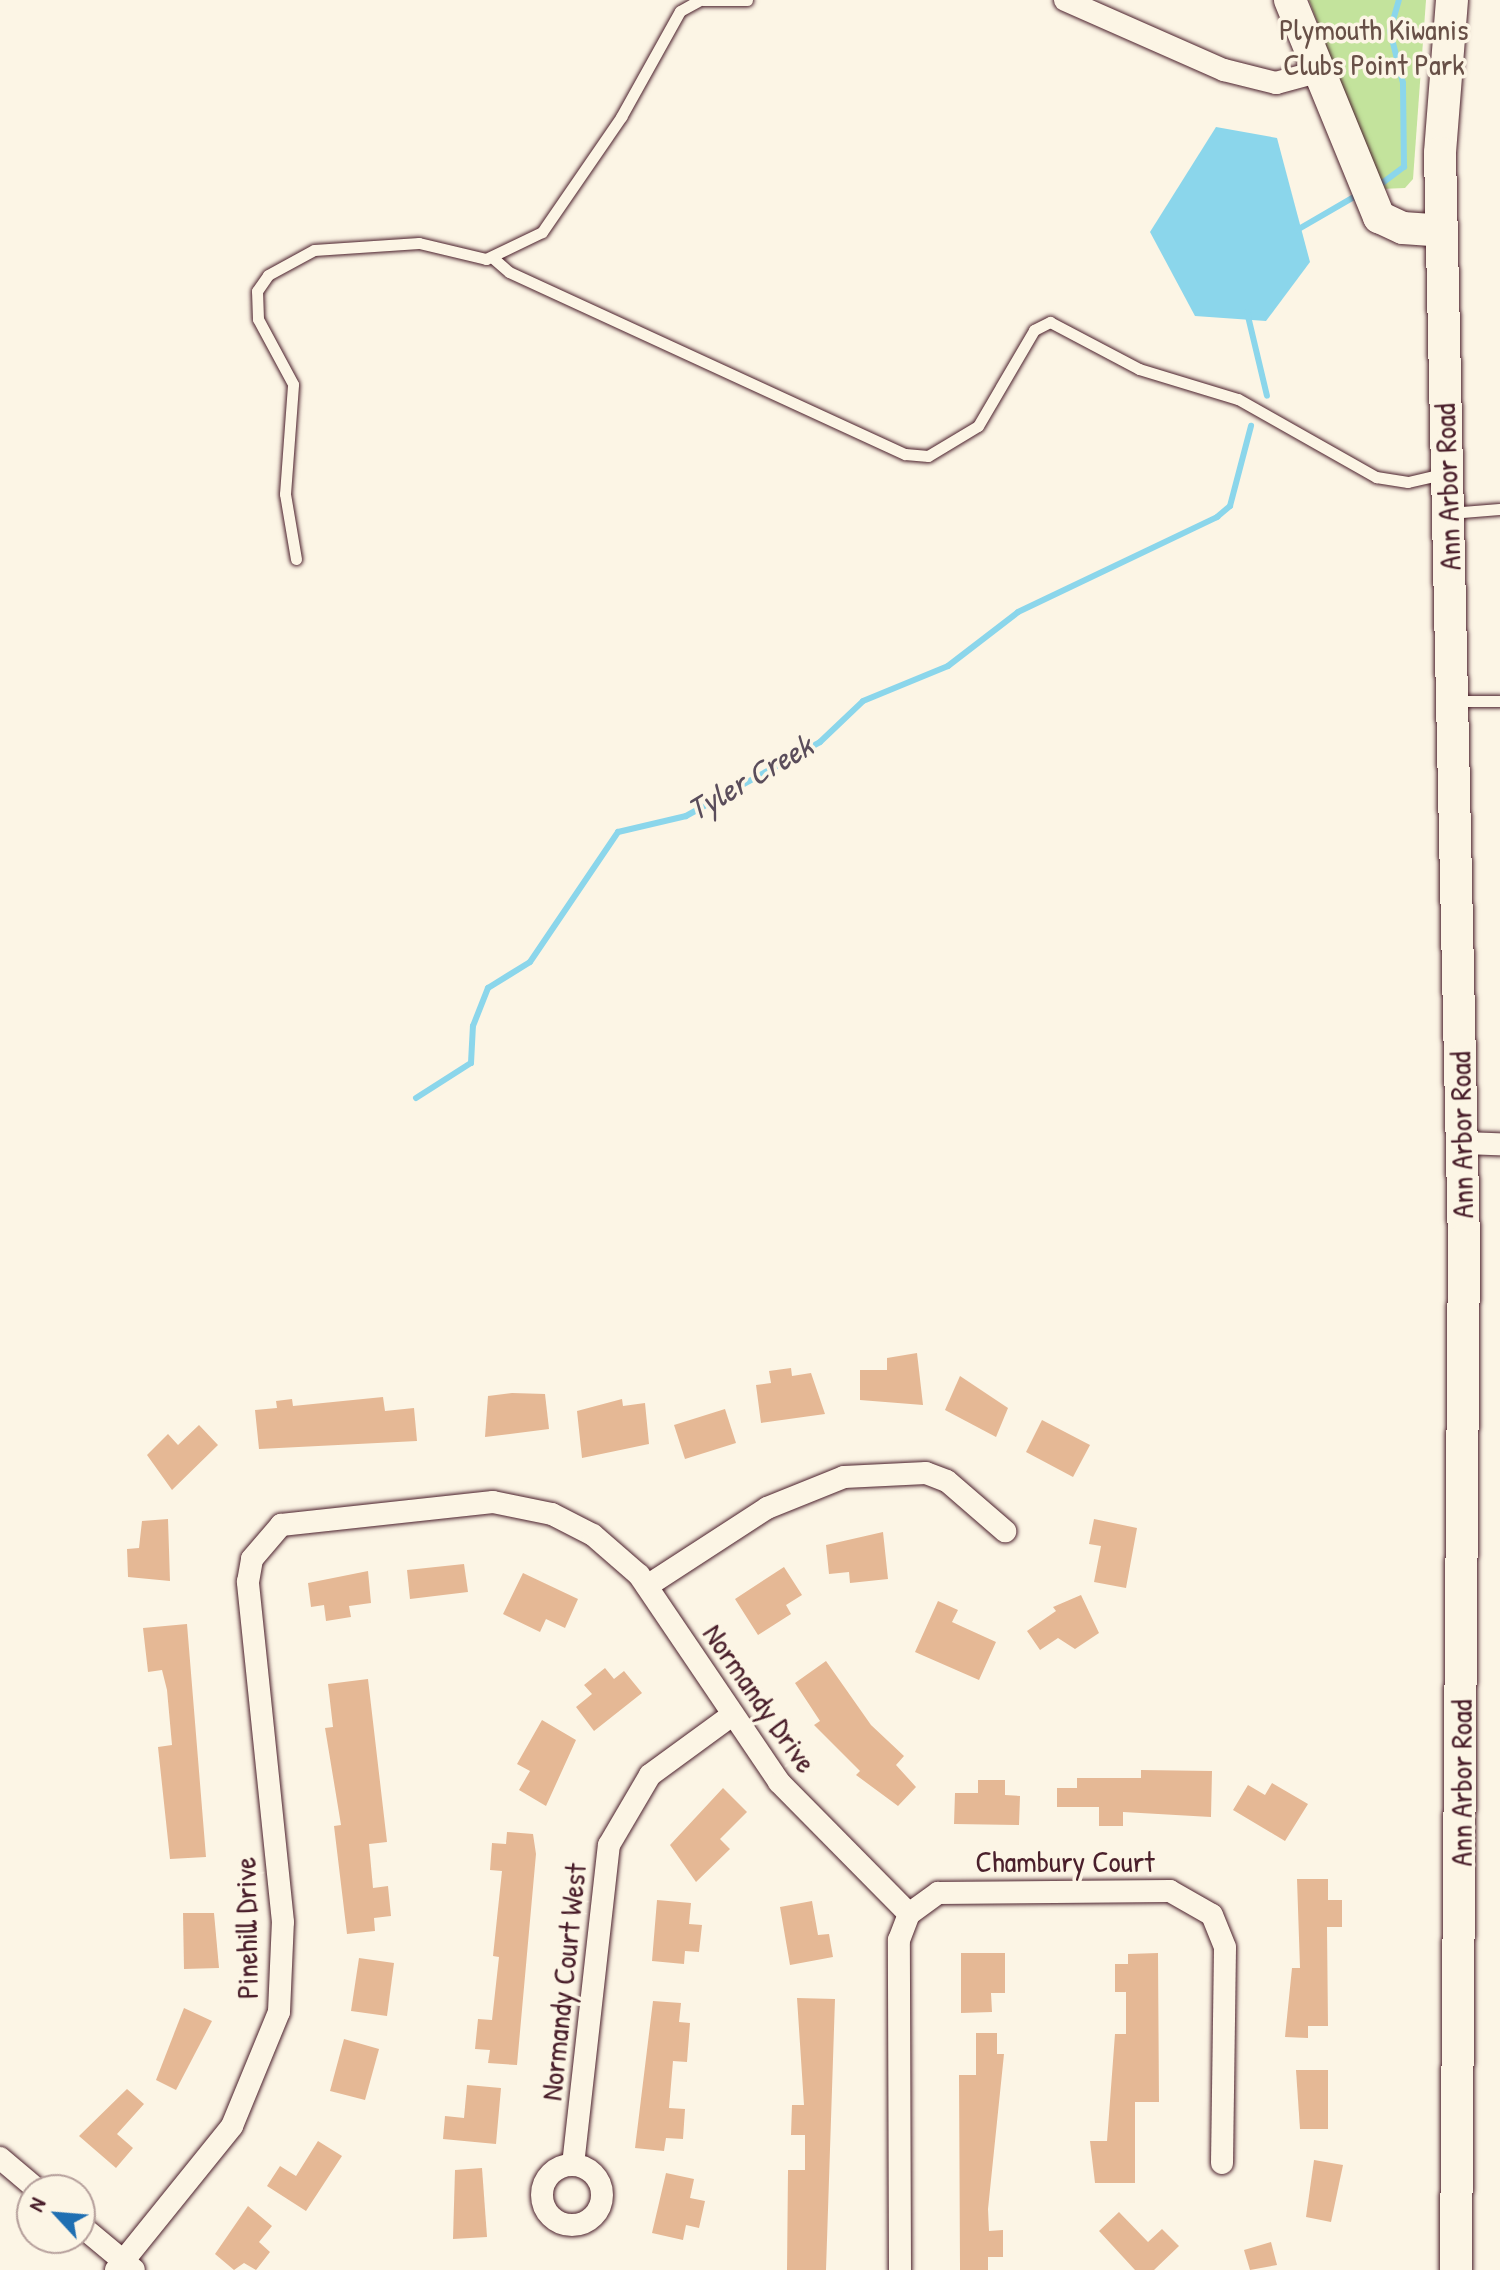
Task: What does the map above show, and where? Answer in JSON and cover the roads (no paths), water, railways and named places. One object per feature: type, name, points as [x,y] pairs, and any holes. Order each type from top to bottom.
[{"type":"main road","points":[[1290,0],[1366,193],[1388,223],[1442,231]]},
{"type":"main road","name":"Ann Arbor Road","points":[[1452,0],[1442,89],[1442,231],[1462,1143],[1456,2270]]},
{"type":"street","points":[[1065,0],[1224,70],[1276,83],[1317,72]]},
{"type":"street","points":[[1462,1143],[1500,1144]]},
{"type":"street","points":[[647,1586],[767,1508],[844,1477],[926,1473],[947,1481],[1005,1531]]},
{"type":"street","name":"Normandy Drive","points":[[264,1539],[304,1519],[493,1502],[573,1524],[623,1558],[647,1586],[779,1782],[909,1914]]},
{"type":"street","name":"Pinehill Drive","points":[[125,2267],[232,2126],[279,2012],[283,1922],[248,1582],[264,1539]]},
{"type":"street","name":"Normandy Court West","points":[[573,2165],[609,1845],[650,1775],[732,1715]]},
{"type":"street","name":"Chambury Court","points":[[909,1914],[949,1890],[1170,1891],[1195,1900],[1212,1915],[1225,1948],[1222,2163]]},
{"type":"street","points":[[900,2270],[899,1940],[909,1914]]},
{"type":"street","points":[[0,2158],[19,2174]]},
{"type":"street","points":[[96,2240],[125,2267]]},
{"type":"lane","points":[[493,258],[542,232],[621,117],[680,11],[701,0],[747,0]]},
{"type":"lane","points":[[296,559],[285,494],[293,384],[258,319],[257,291],[287,262],[352,244],[419,243],[493,258],[509,272],[905,454],[928,456],[978,426],[1034,330],[1050,322],[1139,369],[1238,399],[1376,477],[1408,482],[1447,473]]},
{"type":"lane","points":[[1449,513],[1500,509]]},
{"type":"lane","points":[[1452,701],[1500,701]]},
{"type":"water","points":[[1216,127],[1277,138],[1310,262],[1266,321],[1195,316],[1150,232]]},
{"type":"waterway","name":"Tyler Creek","points":[[1377,187],[1404,167],[1403,83],[1390,31],[1399,0]]},
{"type":"waterway","name":"Tyler Creek","points":[[1297,230],[1359,194]]},
{"type":"waterway","name":"Tyler Creek","points":[[1247,312],[1267,396]]},
{"type":"waterway","name":"Tyler Creek","points":[[416,1098],[471,1063],[473,1026],[488,988],[530,962],[618,832],[686,816],[820,742],[863,701],[948,666],[1018,612],[1217,517],[1230,506],[1251,426]]},
{"type":"park label","name":"Plymouth Kiwanis Clubs Point Park","points":[[1374,46]]}]
